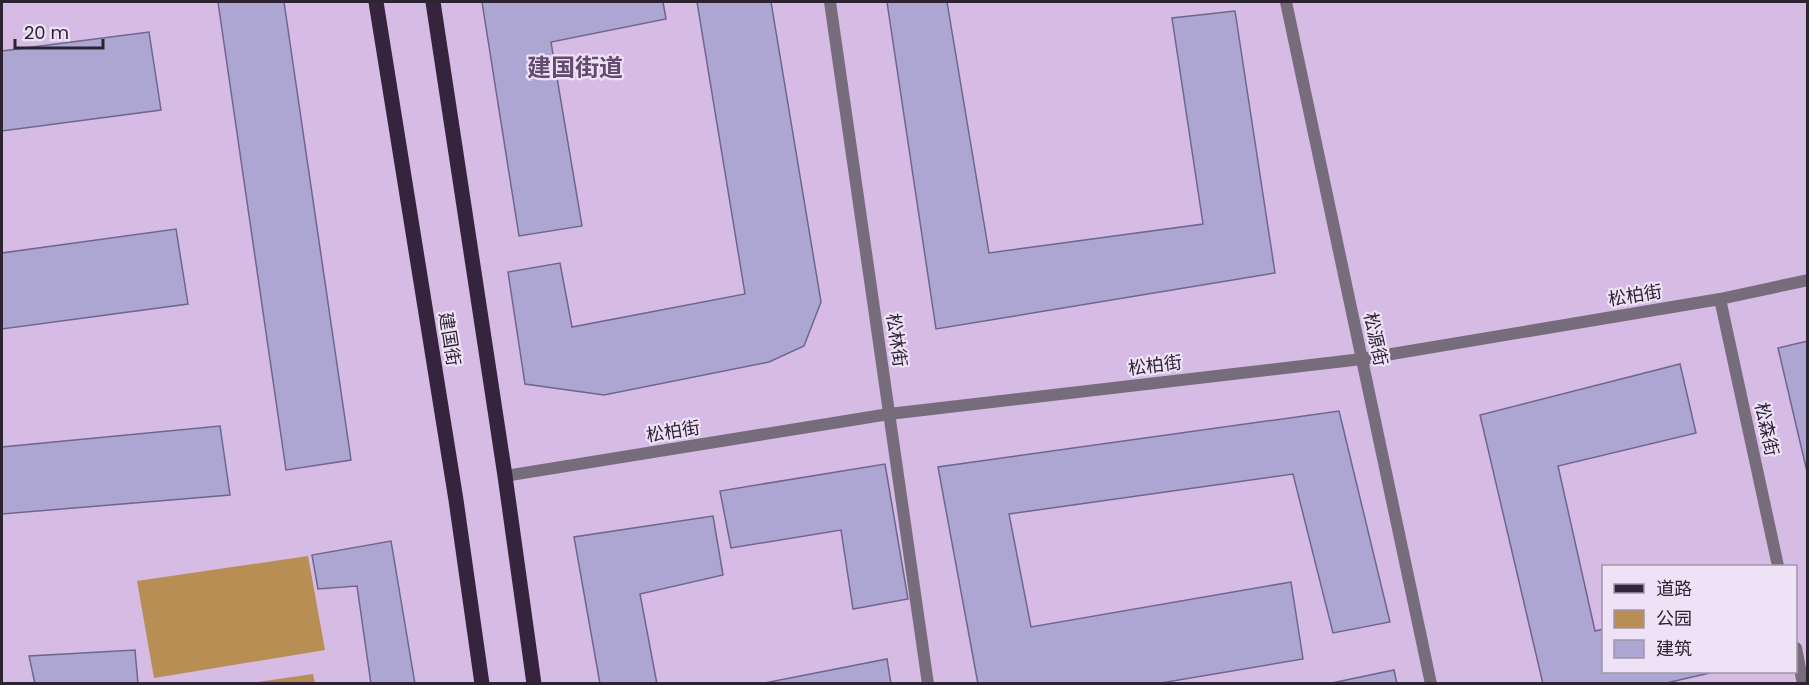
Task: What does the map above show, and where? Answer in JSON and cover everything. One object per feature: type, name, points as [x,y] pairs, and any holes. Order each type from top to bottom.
[{"type":"main road","name":"建国街","points":[[376,2],[456,501],[482,684]]},
{"type":"main road","name":"建国街","points":[[433,2],[534,684]]},
{"type":"street","name":"松林街","points":[[830,2],[928,684]]},
{"type":"street","name":"松源街","points":[[1286,2],[1431,684]]},
{"type":"street","name":"松柏街","points":[[505,476],[889,414],[1362,359],[1720,299],[1808,280]]},
{"type":"street","name":"松森街","points":[[1720,299],[1778,565]]},
{"type":"street","points":[[1797,653],[1803,684]]},
{"type":"green space","points":[[308,556],[325,650],[154,678],[137,581]]},
{"type":"green space","points":[[313,674],[315,683],[251,683]]},
{"type":"building","points":[[218,2],[284,2],[351,460],[286,470]]},
{"type":"building","points":[[482,2],[663,2],[666,19],[551,42],[582,226],[519,236]]},
{"type":"building","points":[[697,2],[771,2],[821,302],[804,346],[769,362],[604,395],[525,384],[508,272],[560,263],[572,327],[745,294]]},
{"type":"building","points":[[887,2],[947,2],[989,253],[1203,224],[1172,18],[1235,11],[1275,273],[936,329]]},
{"type":"building","points":[[149,32],[161,110],[2,131],[2,51]]},
{"type":"building","points":[[176,229],[188,304],[2,329],[2,253]]},
{"type":"building","points":[[1808,341],[1808,476],[1778,348]]},
{"type":"building","points":[[1680,364],[1696,433],[1558,466],[1595,631],[1602,629],[1602,673],[1710,673],[1662,684],[1543,684],[1480,415]]},
{"type":"building","points":[[1339,411],[1390,622],[1333,633],[1293,474],[1009,514],[1031,627],[1291,582],[1303,659],[1155,684],[978,684],[938,467]]},
{"type":"building","points":[[220,426],[230,495],[2,514],[2,447]]},
{"type":"building","points":[[885,464],[908,599],[853,609],[841,530],[731,548],[720,491]]},
{"type":"building","points":[[713,516],[723,575],[640,594],[657,684],[600,684],[574,537]]},
{"type":"building","points":[[391,541],[415,684],[371,684],[357,586],[318,589],[312,555]]},
{"type":"building","points":[[135,650],[138,684],[35,684],[29,656]]},
{"type":"building","points":[[887,659],[891,684],[759,684]]},
{"type":"building","points":[[1394,670],[1397,684],[1327,684]]},
{"type":"district","name":"建国街道","points":[[575,67]]}]
